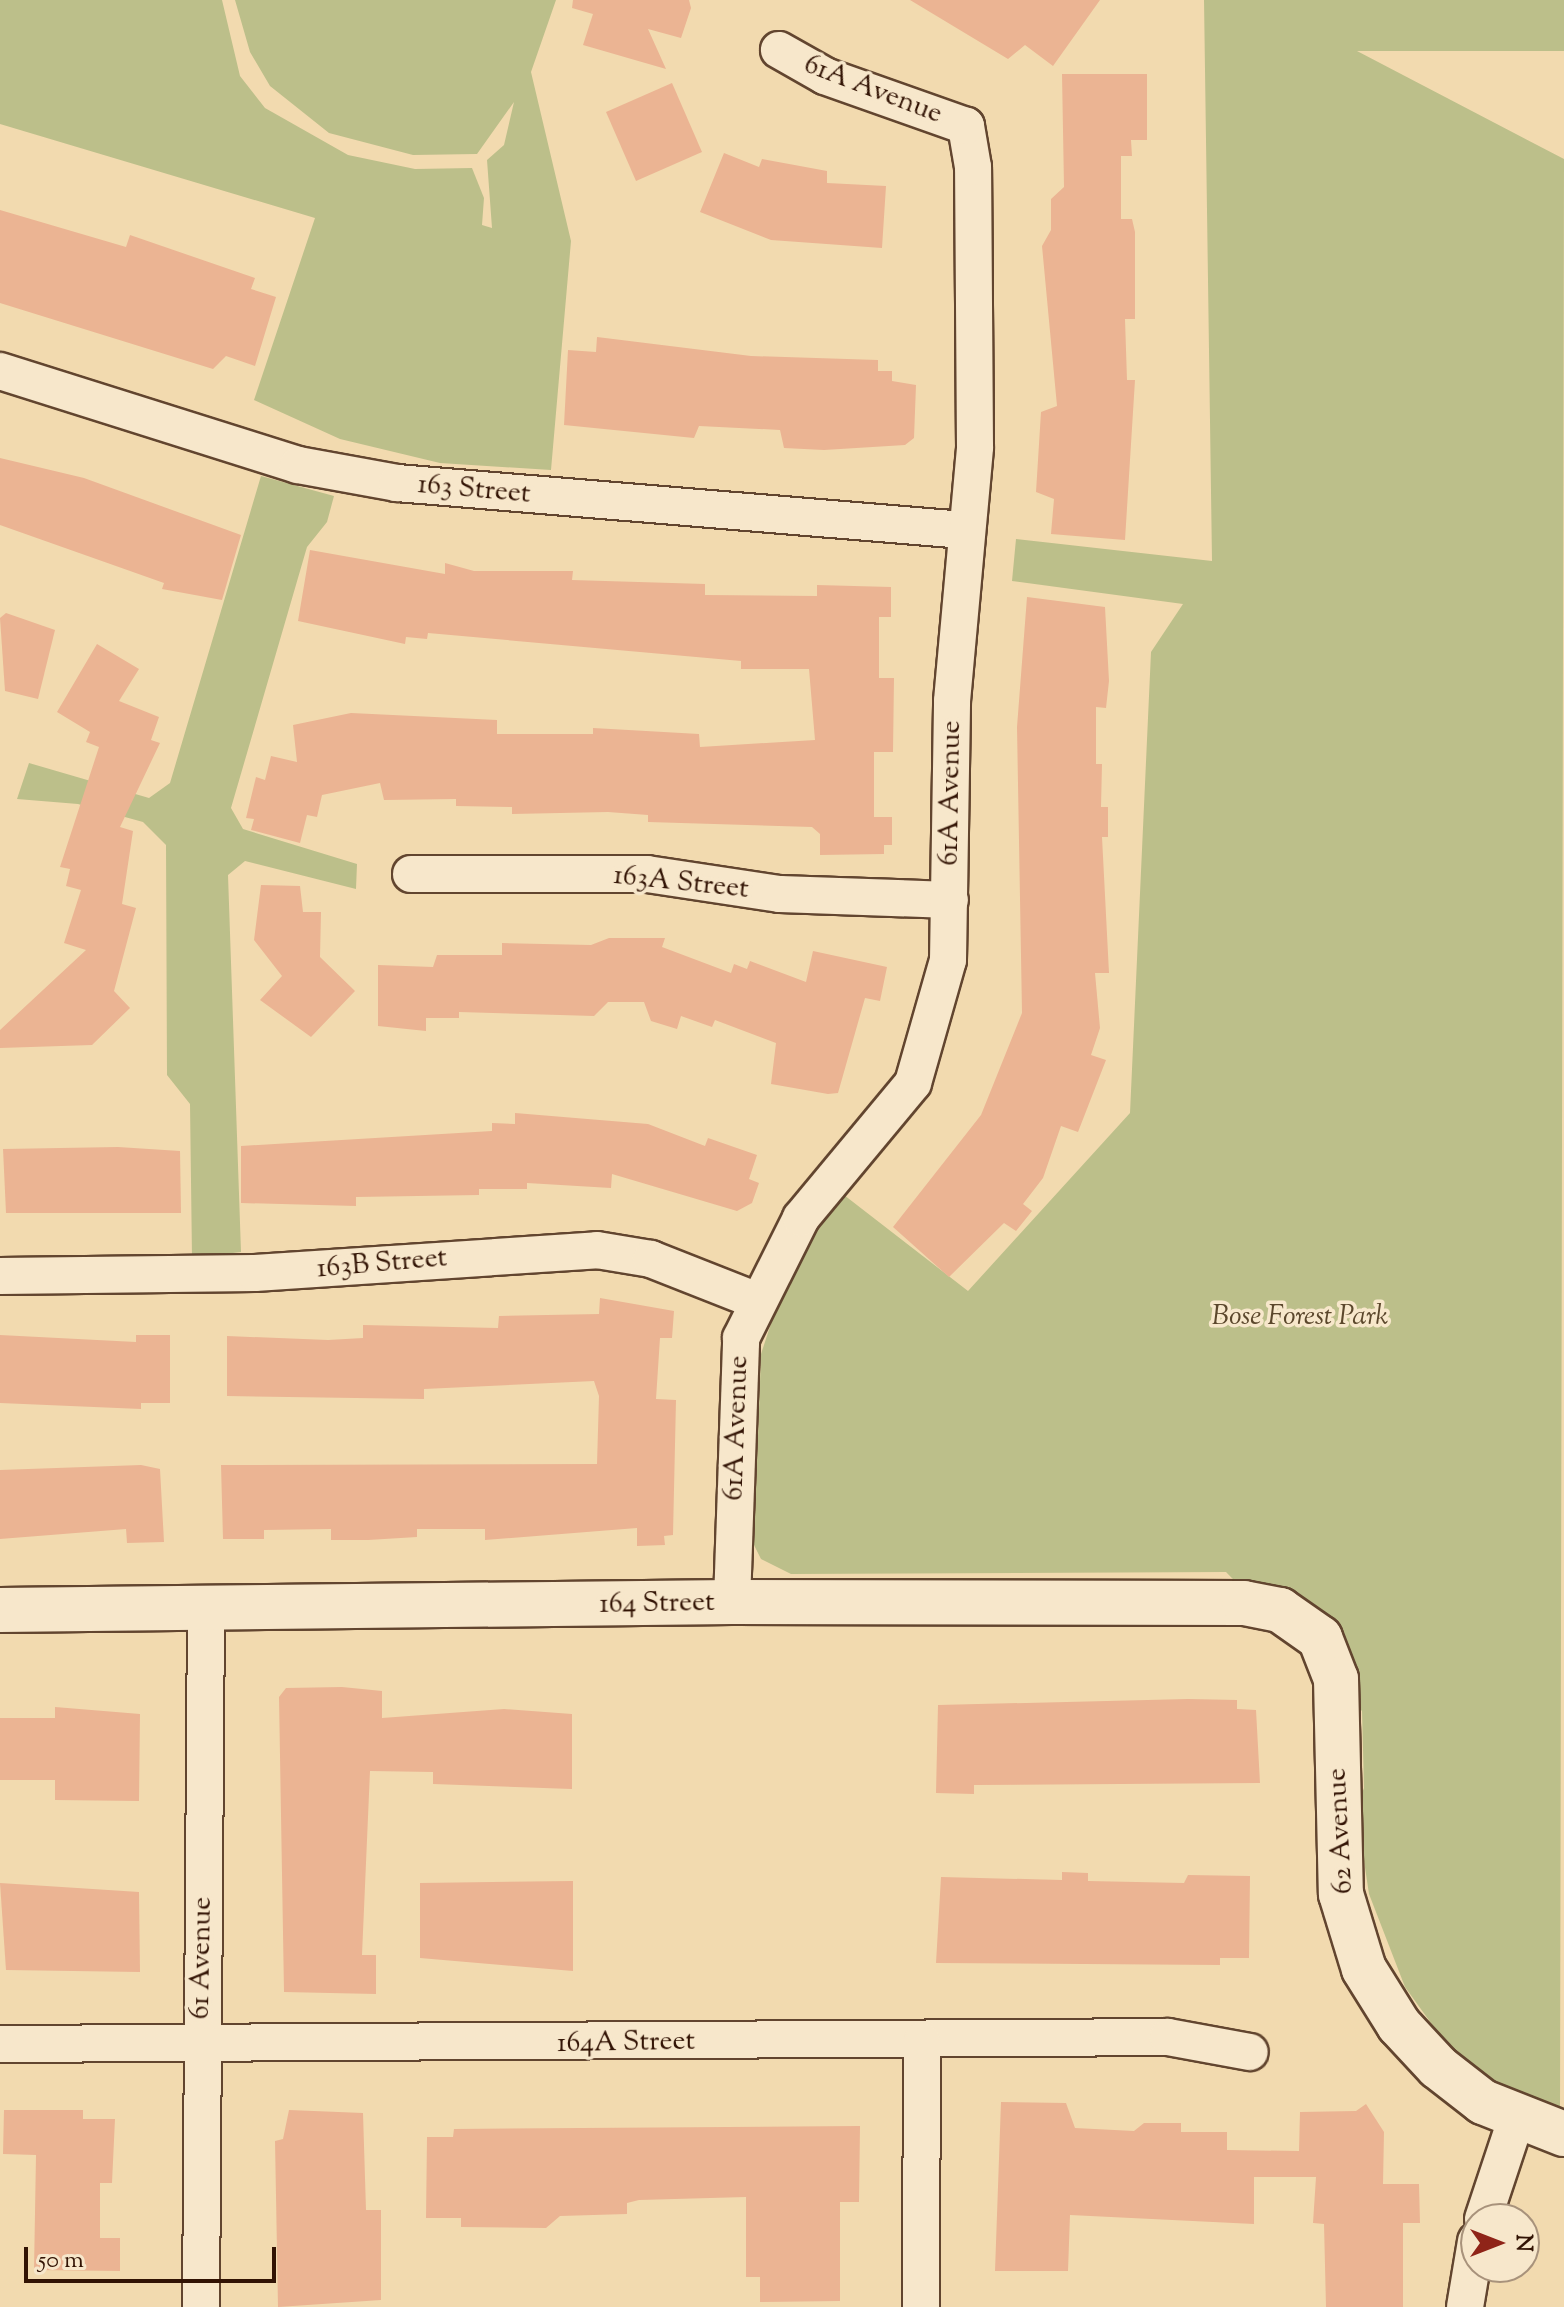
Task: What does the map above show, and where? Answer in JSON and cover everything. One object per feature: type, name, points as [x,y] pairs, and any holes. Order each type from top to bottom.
[{"type":"street","name":"61A Avenue","points":[[732,1602],[735,1372],[755,1300],[801,1218],[913,1083],[948,960],[964,530],[975,447],[973,167],[966,126],[825,76],[779,50]]},
{"type":"street","name":"163 Street","points":[[0,371],[298,465],[397,483],[964,530]]},
{"type":"street","name":"163A Street","points":[[411,874],[647,874],[780,894],[950,900]]},
{"type":"street","name":"163B Street","points":[[0,1276],[285,1272],[597,1250],[651,1259],[755,1300]]},
{"type":"street","name":"164 Street","points":[[0,1610],[732,1602],[1244,1603],[1293,1614],[1307,1626]]},
{"type":"street","name":"61 Avenue","points":[[201,2307],[206,1610]]},
{"type":"street","name":"62 Avenue","points":[[1307,1626],[1336,1679],[1341,1894],[1364,1969],[1428,2057],[1483,2102],[1564,2134]]},
{"type":"street","name":"164A Street","points":[[0,2044],[202,2046],[1168,2037],[1250,2052]]},
{"type":"street","points":[[921,2307],[922,2041]]},
{"type":"street","points":[[1488,2203],[1517,2117]]},
{"type":"street","points":[[1465,2307],[1469,2283]]},
{"type":"green space","points":[[0,0],[222,0],[240,76],[265,108],[348,155],[415,169],[472,168],[484,198],[482,225],[492,228],[487,160],[504,145],[514,102],[477,154],[413,155],[329,133],[270,86],[250,52],[235,0],[556,0],[531,72],[571,241],[551,470],[440,463],[340,439],[254,400],[315,218],[0,124]]},
{"type":"green space","name":"Bose Forest Park","points":[[1204,0],[1564,0],[1564,51],[1357,51],[1564,159],[1560,2117],[1498,2091],[1454,2055],[1405,1987],[1369,1894],[1356,1808],[1364,1788],[1362,1711],[1226,1572],[791,1574],[761,1559],[754,1545],[761,1354],[783,1287],[824,1217],[844,1195],[968,1291],[1130,1113],[1151,652],[1183,604],[1012,581],[1016,539],[1212,561]]},
{"type":"green space","points":[[261,476],[334,496],[327,522],[307,547],[231,808],[243,829],[357,864],[356,889],[245,861],[228,875],[241,1252],[192,1258],[190,1104],[167,1075],[166,845],[143,822],[78,804],[17,799],[29,763],[149,798],[170,783]]},
{"type":"building","points":[[573,0],[689,0],[691,8],[681,38],[648,29],[666,69],[583,45],[593,14],[572,8]]},
{"type":"building","points":[[910,0],[1100,0],[1053,66],[1025,45],[1008,59]]},
{"type":"building","points":[[1062,74],[1147,74],[1147,140],[1131,140],[1132,156],[1121,156],[1121,219],[1132,219],[1135,232],[1135,319],[1125,319],[1127,380],[1135,380],[1125,540],[1051,534],[1054,499],[1036,492],[1041,412],[1057,406],[1042,246],[1051,230],[1051,199],[1064,187]]},
{"type":"building","points":[[672,83],[702,152],[636,181],[606,112]]},
{"type":"building","points":[[724,153],[759,167],[762,159],[827,171],[827,183],[886,186],[882,248],[771,240],[700,212]]},
{"type":"building","points":[[0,210],[126,247],[130,235],[255,278],[251,289],[276,297],[255,366],[226,356],[213,369],[0,303]]},
{"type":"building","points":[[597,337],[751,356],[878,360],[878,371],[892,371],[892,381],[916,385],[914,438],[905,445],[824,450],[784,448],[780,430],[699,426],[694,438],[564,425],[568,350],[596,352]]},
{"type":"building","points":[[0,458],[84,478],[241,535],[222,600],[162,589],[164,583],[0,525]]},
{"type":"building","points":[[310,550],[445,574],[445,563],[474,571],[573,571],[572,580],[705,584],[705,595],[817,596],[817,585],[891,587],[891,617],[879,617],[879,678],[894,678],[893,752],[874,752],[874,817],[892,817],[892,845],[884,845],[884,854],[820,855],[820,834],[812,827],[648,822],[648,815],[608,812],[512,814],[512,807],[456,806],[456,799],[384,800],[380,783],[322,795],[317,817],[307,815],[300,843],[251,830],[254,819],[246,818],[256,777],[265,780],[271,756],[297,762],[293,725],[351,713],[497,720],[497,734],[593,734],[593,728],[699,734],[700,747],[815,740],[809,669],[741,669],[741,661],[428,633],[427,639],[406,637],[405,644],[298,621]]},
{"type":"building","points":[[1027,597],[1105,607],[1109,681],[1106,708],[1096,707],[1096,764],[1102,764],[1101,807],[1108,807],[1108,837],[1102,837],[1109,973],[1095,973],[1100,1028],[1091,1055],[1106,1060],[1078,1132],[1061,1126],[1043,1178],[1023,1204],[1032,1211],[1016,1231],[1004,1223],[949,1277],[893,1227],[981,1115],[1022,1013],[1017,727]]},
{"type":"building","points":[[6,613],[55,630],[38,699],[5,691],[0,618]]},
{"type":"building","points":[[97,644],[139,669],[119,701],[159,717],[151,740],[160,743],[120,827],[133,831],[122,904],[136,908],[114,991],[130,1008],[92,1045],[0,1048],[0,1030],[86,950],[64,943],[81,890],[66,886],[70,869],[60,867],[99,747],[86,742],[90,732],[57,712]]},
{"type":"building","points":[[261,885],[300,886],[303,912],[321,912],[320,957],[355,991],[311,1037],[260,1000],[282,976],[254,940]]},
{"type":"building","points":[[609,938],[665,938],[662,947],[731,973],[734,964],[747,969],[750,961],[806,982],[813,951],[887,967],[880,1001],[865,998],[838,1093],[771,1084],[776,1043],[715,1020],[712,1027],[681,1016],[677,1029],[651,1021],[644,1002],[608,1002],[594,1016],[459,1012],[459,1018],[426,1018],[426,1031],[378,1026],[378,965],[433,967],[437,955],[502,955],[502,943],[591,945]]},
{"type":"building","points":[[515,1113],[648,1124],[705,1146],[708,1138],[757,1155],[749,1179],[759,1183],[752,1203],[737,1211],[612,1174],[611,1188],[527,1183],[527,1189],[479,1189],[479,1195],[356,1197],[356,1206],[241,1203],[241,1146],[492,1131],[492,1123],[515,1124]]},
{"type":"building","points":[[118,1147],[180,1151],[181,1213],[6,1213],[3,1149]]},
{"type":"building","points":[[600,1298],[674,1311],[672,1338],[660,1338],[656,1399],[676,1400],[673,1535],[664,1536],[665,1545],[637,1546],[637,1528],[485,1540],[485,1529],[417,1529],[417,1537],[368,1540],[331,1540],[331,1529],[264,1530],[264,1539],[223,1539],[221,1465],[597,1464],[599,1396],[594,1381],[424,1389],[424,1399],[227,1396],[227,1336],[328,1340],[363,1338],[363,1325],[498,1328],[499,1316],[599,1314]]},
{"type":"building","points":[[0,1335],[136,1342],[136,1335],[170,1335],[170,1403],[141,1403],[141,1409],[0,1403]]},
{"type":"building","points":[[141,1465],[160,1469],[164,1542],[127,1543],[126,1529],[0,1539],[0,1470]]},
{"type":"building","points":[[342,1687],[382,1691],[382,1718],[504,1709],[572,1714],[572,1789],[433,1784],[433,1772],[370,1771],[362,1955],[376,1955],[376,1994],[284,1992],[279,1697],[286,1688]]},
{"type":"building","points":[[1237,1700],[1237,1709],[1256,1710],[1260,1783],[974,1785],[974,1794],[936,1793],[938,1705]]},
{"type":"building","points":[[55,1707],[140,1714],[139,1801],[55,1800],[55,1780],[0,1780],[0,1718],[55,1718]]},
{"type":"building","points":[[1062,1872],[1088,1873],[1088,1881],[1184,1883],[1188,1875],[1250,1876],[1249,1958],[1220,1958],[1220,1965],[936,1963],[941,1877],[1062,1880]]},
{"type":"building","points":[[573,1881],[573,1971],[420,1958],[420,1883]]},
{"type":"building","points":[[0,1883],[139,1892],[140,1972],[6,1970]]},
{"type":"building","points":[[1001,2102],[1066,2103],[1075,2128],[1134,2131],[1144,2123],[1181,2123],[1181,2132],[1227,2132],[1227,2150],[1299,2151],[1300,2112],[1356,2111],[1366,2104],[1384,2132],[1383,2184],[1419,2184],[1420,2223],[1403,2223],[1403,2307],[1326,2307],[1324,2224],[1313,2223],[1316,2177],[1254,2177],[1254,2224],[1070,2215],[1068,2271],[995,2271]]},
{"type":"building","points":[[4,2110],[83,2110],[83,2119],[115,2119],[112,2183],[100,2183],[100,2238],[120,2238],[120,2271],[34,2270],[36,2155],[3,2154]]},
{"type":"building","points":[[289,2110],[363,2113],[366,2210],[381,2210],[381,2300],[278,2307],[275,2141],[283,2139]]},
{"type":"building","points":[[860,2126],[859,2202],[840,2202],[840,2301],[760,2302],[760,2277],[746,2277],[746,2197],[639,2200],[627,2203],[627,2214],[560,2216],[546,2228],[461,2227],[461,2218],[426,2218],[427,2137],[453,2137],[454,2129]]}]
